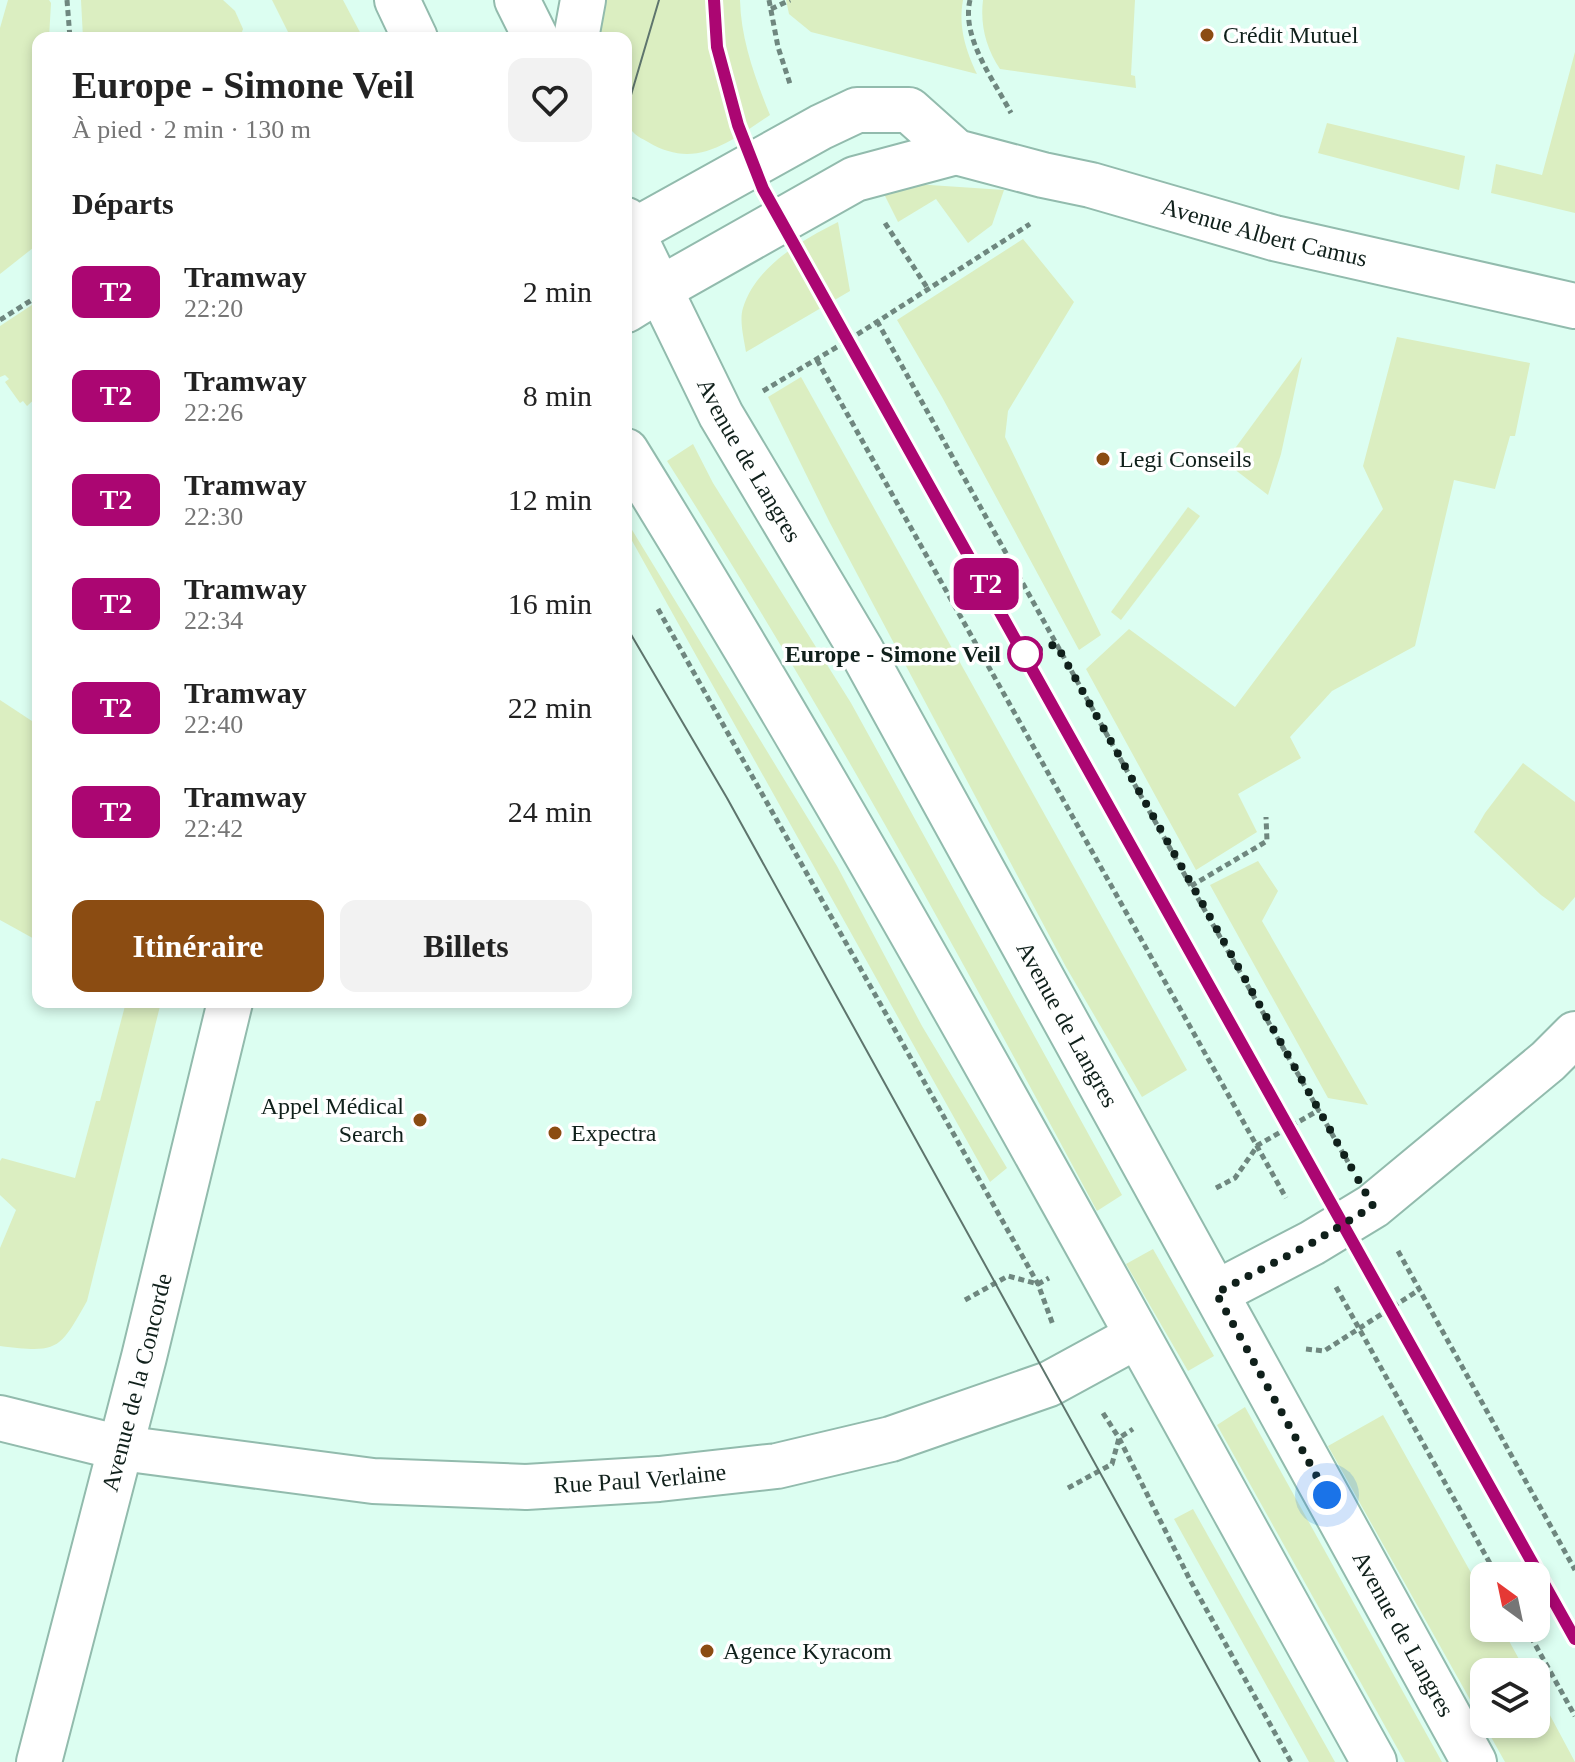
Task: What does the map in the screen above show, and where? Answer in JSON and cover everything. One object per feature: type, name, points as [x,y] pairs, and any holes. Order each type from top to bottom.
[{"type":"street","points":[[397,0],[412,32]]},
{"type":"street","points":[[517,0],[533,32]]},
{"type":"street","points":[[577,32],[583,0]]},
{"type":"street","name":"Avenue Albert Camus","points":[[632,227],[857,110],[909,110],[956,152],[1091,185],[1274,238],[1575,306]]},
{"type":"street","name":"Avenue Albert Camus","points":[[643,299],[855,179],[956,152]]},
{"type":"street","name":"Avenue de Langres","points":[[632,248],[643,299],[721,415],[861,650],[1474,1762]]},
{"type":"street","points":[[632,461],[821,773],[1374,1762]]},
{"type":"street","name":"Avenue de la Concorde","points":[[39,1762],[121,1448],[229,1008]]},
{"type":"street","points":[[1216,1293],[1312,1243],[1373,1206],[1548,1061],[1575,1034]]},
{"type":"street","name":"Rue Paul Verlaine","points":[[0,1418],[121,1448],[373,1481],[526,1487],[659,1479],[777,1466],[891,1439],[1049,1384],[1137,1336]]},
{"type":"path","points":[[67,0],[70,32]]},
{"type":"path","points":[[771,9],[790,0]]},
{"type":"path","points":[[970,0],[968,9],[973,39],[1043,175]]},
{"type":"path","points":[[721,415],[817,360],[1091,185]]},
{"type":"path","points":[[0,320],[32,300]]},
{"type":"path","points":[[877,321],[1575,1570]]},
{"type":"path","points":[[817,360],[1287,1199]]},
{"type":"path","points":[[657,607],[1038,1284],[1056,1333]]},
{"type":"path","points":[[1191,886],[1267,841],[1266,817]]},
{"type":"path","points":[[1208,1192],[1235,1178],[1258,1145],[1319,1110]]},
{"type":"path","points":[[965,1300],[1008,1276],[1038,1284]]},
{"type":"path","points":[[1331,1278],[1489,1562]]},
{"type":"path","points":[[1295,1349],[1324,1351],[1419,1290]]},
{"type":"path","points":[[1102,1411],[1119,1438],[1190,1580],[1291,1762]]},
{"type":"path","points":[[1068,1488],[1112,1464],[1119,1438]]},
{"type":"path","points":[[1534,1642],[1575,1716]]},
{"type":"green space","points":[[8,0],[49,0],[51,3],[49,32],[32,32],[32,249],[0,274],[0,28]]},
{"type":"green space","points":[[81,0],[223,0],[235,11],[243,29],[242,32],[83,32]]},
{"type":"green space","points":[[272,0],[343,0],[360,32],[288,32]]},
{"type":"green space","points":[[598,0],[740,0],[746,44],[770,115],[726,143],[697,153],[682,154],[648,142],[632,130],[632,32],[598,32],[595,12]]},
{"type":"green space","points":[[786,0],[963,0],[964,38],[977,74],[811,32],[789,14]]},
{"type":"green space","points":[[983,0],[1135,0],[1131,75],[1135,76],[1136,88],[1000,69],[985,36]]},
{"type":"green space","points":[[1575,52],[1575,213],[1491,193],[1496,164],[1542,175]]},
{"type":"green space","points":[[1327,123],[1465,156],[1459,190],[1318,153]]},
{"type":"green space","points":[[915,184],[1004,190],[992,225],[968,243],[936,199],[898,222],[884,194]]},
{"type":"green space","points":[[838,222],[850,291],[746,352],[742,313],[758,279],[796,246]]},
{"type":"green space","points":[[1023,239],[1074,302],[1008,411],[1005,437],[1101,635],[1079,650],[897,320]]},
{"type":"green space","points":[[32,305],[32,401],[27,406],[23,401],[20,403],[5,382],[9,379],[5,375],[0,377],[0,326]]},
{"type":"green space","points":[[1397,337],[1530,363],[1515,436],[1510,436],[1495,489],[1454,480],[1415,646],[1332,691],[1290,737],[1301,758],[1238,794],[1257,832],[1196,870],[1086,669],[1129,629],[1235,707],[1383,509],[1363,466]]},
{"type":"green space","points":[[1302,357],[1281,454],[1268,495],[1225,462]]},
{"type":"green space","points":[[801,377],[1187,1070],[1142,1097],[1066,967],[830,523],[768,397]]},
{"type":"green space","points":[[693,444],[713,483],[851,703],[1122,1195],[1097,1211],[889,832],[780,645],[667,461]]},
{"type":"green space","points":[[1188,507],[1200,516],[1121,620],[1111,612]]},
{"type":"green space","points":[[632,530],[837,866],[922,1026],[1007,1168],[990,1182],[632,541]]},
{"type":"green space","points":[[0,700],[32,721],[32,938],[0,920]]},
{"type":"green space","points":[[1523,763],[1575,802],[1575,897],[1563,911],[1541,895],[1474,832]]},
{"type":"green space","points":[[1258,861],[1278,891],[1262,921],[1368,1105],[1328,1098],[1210,885]]},
{"type":"green space","points":[[124,1008],[160,1008],[87,1301],[70,1330],[55,1345],[34,1349],[0,1346],[0,1248],[16,1210],[0,1195],[0,1161],[2,1158],[75,1178],[96,1101],[100,1101]]},
{"type":"green space","points":[[1153,1249],[1214,1356],[1188,1371],[1126,1264]]},
{"type":"green space","points":[[1245,1407],[1442,1762],[1405,1762],[1217,1425]]},
{"type":"green space","points":[[1383,1415],[1470,1571],[1470,1642],[1510,1642],[1518,1658],[1470,1658],[1470,1700],[1328,1446]]},
{"type":"green space","points":[[1193,1509],[1335,1762],[1309,1762],[1174,1519]]},
{"type":"green space","points":[[1550,1715],[1575,1762],[1505,1762],[1492,1738],[1550,1738]]},
{"type":"tram line","points":[[632,92],[659,0]]},
{"type":"tram line","points":[[714,0],[717,47],[738,125],[763,189],[1575,1639]]},
{"type":"tram line","name":"T2","points":[[714,0],[717,47],[738,125],[763,189],[1575,1639]]},
{"type":"tram line","points":[[632,636],[727,798],[1260,1762]]},
{"type":"place","name":"Crédit Mutuel","points":[[1207,35]]},
{"type":"place","name":"Legi Conseils","points":[[1103,459]]},
{"type":"place","name":"Europe - Simone Veil","points":[[1025,654]]},
{"type":"place","name":"Appel Médical Search","points":[[420,1120]]},
{"type":"place","name":"Expectra","points":[[555,1133]]},
{"type":"place","name":"Agence Kyracom","points":[[707,1651]]},
{"type":"route","points":[[1025,654],[1056,644],[1373,1206],[1312,1243],[1216,1293],[1327,1495]]}]
